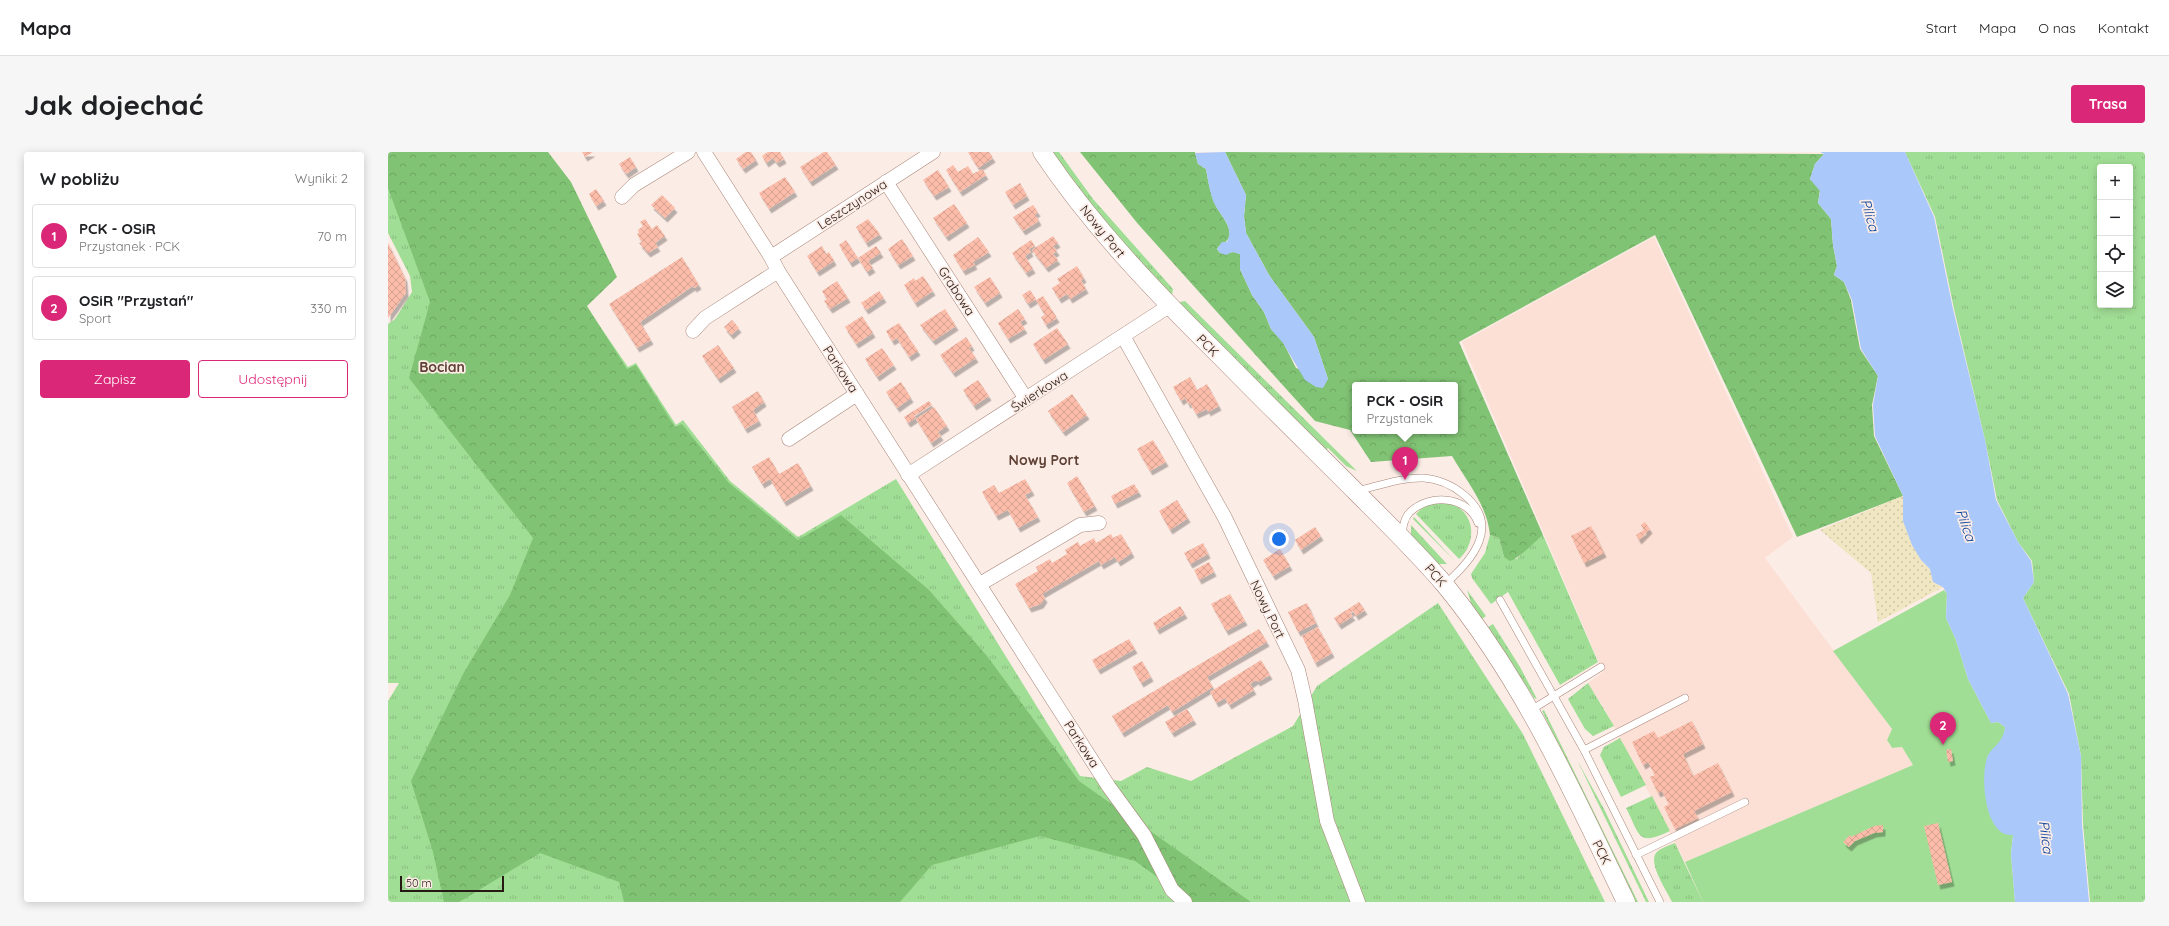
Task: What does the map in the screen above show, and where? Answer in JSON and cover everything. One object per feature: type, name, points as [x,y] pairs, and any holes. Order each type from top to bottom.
[{"type":"street","points":[[622,197],[634,185],[688,152]]},
{"type":"street","name":"Parkowa","points":[[704,152],[771,257],[778,272],[908,475],[980,584],[1109,787],[1144,835],[1172,890],[1185,902]]},
{"type":"street","name":"Leszczynowa","points":[[771,257],[933,152]]},
{"type":"street","name":"Nowy Port","points":[[1042,152],[1122,254],[1169,306]]},
{"type":"street","name":"Grabowa","points":[[886,182],[1026,399]]},
{"type":"street","points":[[693,331],[705,318],[778,272]]},
{"type":"street","name":"Świerkowa","points":[[908,475],[1169,306]]},
{"type":"street","name":"PCK","points":[[1169,306],[1402,537],[1444,585],[1503,664],[1531,710],[1626,902]]},
{"type":"street","name":"Nowy Port","points":[[1123,336],[1225,518],[1298,670],[1327,820],[1358,902]]},
{"type":"street","points":[[788,439],[857,394]]},
{"type":"street","points":[[980,584],[1080,525],[1099,523]]},
{"type":"lane","points":[[1355,491],[1405,480],[1424,478],[1442,482],[1457,489],[1470,500],[1480,515],[1482,532],[1476,550],[1463,568],[1444,585]]},
{"type":"lane","points":[[1402,537],[1404,523],[1411,511],[1422,504],[1437,500],[1451,500],[1464,505],[1476,516],[1482,532]]},
{"type":"lane","points":[[1500,600],[1584,750],[1660,902]]},
{"type":"lane","points":[[1531,710],[1601,667]]},
{"type":"lane","points":[[1584,750],[1685,698]]},
{"type":"lane","points":[[1636,855],[1745,802]]},
{"type":"shaded area","points":[[1654,237],[1793,537],[1765,558],[1892,729],[1887,740],[1889,744],[1892,748],[1902,747],[1913,765],[1685,862],[1607,713],[1588,683],[1603,672],[1462,342]]},
{"type":"green space","points":[[388,152],[494,173],[628,367],[636,363],[676,425],[683,420],[730,481],[798,537],[896,479],[1080,776],[1121,781],[1147,767],[1191,781],[1293,726],[1317,686],[1438,603],[1523,734],[1605,902],[388,902],[388,701],[399,683],[388,683],[388,324],[395,319],[412,292],[410,276],[388,233]]},
{"type":"green space","points":[[388,152],[548,152],[571,182],[617,277],[587,306],[627,369],[636,365],[675,427],[682,424],[729,483],[798,540],[841,515],[929,590],[987,656],[1079,781],[1251,902],[1192,902],[1135,861],[1040,836],[932,865],[900,902],[624,902],[619,882],[540,853],[459,902],[444,902],[433,852],[411,781],[463,674],[510,595],[533,538],[409,378],[430,302],[388,188]]},
{"type":"green space","points":[[1050,152],[1059,152],[1093,199],[1173,289],[1172,295],[1122,245]]},
{"type":"green space","points":[[1080,152],[1195,152],[1198,164],[1206,169],[1214,202],[1230,231],[1226,242],[1217,249],[1220,253],[1235,252],[1240,254],[1240,269],[1252,295],[1264,312],[1271,329],[1283,342],[1296,368],[1328,379],[1314,337],[1269,275],[1246,233],[1244,216],[1246,195],[1225,152],[1824,154],[1815,164],[1810,179],[1820,190],[1818,203],[1831,219],[1833,245],[1837,266],[1834,275],[1844,282],[1851,300],[1860,349],[1878,376],[1872,405],[1874,436],[1903,496],[1797,537],[1655,235],[1459,342],[1543,535],[1514,559],[1510,561],[1504,557],[1499,538],[1490,535],[1481,504],[1452,456],[1371,462],[1353,434],[1458,434],[1458,382],[1352,382],[1352,433],[1350,430],[1315,421],[1138,224]]},
{"type":"green space","points":[[1905,152],[2145,152],[2145,902],[2090,902],[2083,824],[2081,756],[2069,694],[2023,598],[2034,582],[2032,561],[2018,542],[1997,500],[1985,440],[1954,309],[1935,217]]},
{"type":"green space","points":[[1185,301],[1357,471],[1346,466],[1328,448],[1325,451],[1177,304]]},
{"type":"green space","points":[[1434,503],[1450,504],[1459,508],[1465,513],[1469,521],[1471,537],[1469,545],[1465,553],[1459,559],[1416,514],[1422,508]]},
{"type":"green space","points":[[1414,517],[1455,561],[1413,519]]},
{"type":"green space","points":[[1411,525],[1447,564],[1438,564],[1411,537]]},
{"type":"green space","points":[[1490,535],[1499,538],[1504,557],[1517,559],[1528,546],[1543,535],[1598,662],[1560,685],[1508,592],[1491,604],[1472,578],[1471,574],[1485,553]]},
{"type":"green space","points":[[1467,590],[1486,616],[1482,619],[1472,606]]},
{"type":"green space","points":[[1944,590],[1947,594],[1946,618],[1956,640],[1968,679],[1991,723],[1998,722],[2005,727],[2004,738],[1987,757],[2013,835],[2011,854],[2015,902],[1703,902],[1685,862],[1913,765],[1902,747],[1892,748],[1887,740],[1892,729],[1833,651]]},
{"type":"green space","points":[[1493,624],[1520,667],[1537,699],[1534,698],[1488,627]]},
{"type":"green space","points":[[1588,683],[1614,726],[1593,736],[1585,729],[1568,699]]},
{"type":"green space","points":[[1544,710],[1638,902],[1635,902],[1542,711]]},
{"type":"green space","points":[[1620,738],[1646,785],[1621,797],[1600,755],[1604,747]]},
{"type":"green space","points":[[1577,760],[1604,809],[1649,902],[1646,902]]},
{"type":"green space","points":[[1652,796],[1670,831],[1659,836],[1646,838],[1641,836],[1638,832],[1626,808]]},
{"type":"green space","points":[[1675,843],[1703,902],[1672,902],[1659,878],[1654,864],[1656,853],[1662,848]]},
{"type":"sand","points":[[1903,496],[1903,521],[1921,560],[1930,569],[1933,582],[1943,587],[1878,622],[1871,573],[1820,530]]},
{"type":"water","points":[[1225,152],[1246,195],[1244,216],[1246,233],[1269,275],[1314,337],[1328,379],[1323,388],[1316,387],[1305,380],[1283,343],[1271,329],[1264,312],[1252,295],[1240,269],[1240,254],[1232,252],[1226,255],[1220,253],[1217,249],[1222,242],[1227,242],[1229,236],[1228,226],[1214,203],[1206,169],[1198,164],[1195,153]]},
{"type":"water","name":"Pilica","points":[[1820,152],[1905,152],[1934,217],[1953,309],[1985,440],[1996,500],[2018,542],[2031,561],[2034,582],[2023,598],[2068,694],[2081,756],[2082,824],[2089,902],[2015,902],[2011,854],[2013,835],[2004,833],[1996,827],[1987,805],[1984,779],[1987,758],[2002,738],[2005,727],[1998,722],[1991,723],[1968,679],[1956,640],[1946,618],[1947,594],[1943,587],[1933,582],[1930,569],[1921,560],[1912,545],[1903,521],[1903,496],[1875,436],[1873,405],[1878,376],[1861,349],[1852,300],[1844,282],[1834,275],[1837,266],[1833,245],[1831,219],[1818,203],[1820,191],[1810,179],[1815,164],[1824,154]]},
{"type":"building","points":[[582,152],[593,152],[585,157]]},
{"type":"building","points":[[746,152],[751,152],[756,160],[743,169],[736,159]]},
{"type":"building","points":[[768,152],[780,152],[784,159],[777,163],[773,158],[766,163],[762,156]]},
{"type":"building","points":[[824,152],[827,152],[836,165],[810,182],[800,167]]},
{"type":"building","points":[[968,152],[989,152],[993,158],[978,168]]},
{"type":"building","points":[[630,157],[636,167],[626,174],[619,164]]},
{"type":"building","points":[[953,165],[958,172],[968,166],[973,174],[982,169],[986,175],[960,192],[946,170]]},
{"type":"building","points":[[938,170],[949,187],[934,196],[923,180]]},
{"type":"building","points":[[785,177],[795,192],[769,209],[759,193]]},
{"type":"building","points":[[1020,183],[1027,196],[1013,205],[1005,192]]},
{"type":"building","points":[[596,189],[604,201],[596,206],[589,194]]},
{"type":"building","points":[[662,195],[675,208],[665,218],[651,205]]},
{"type":"building","points":[[954,204],[967,223],[946,237],[933,218]]},
{"type":"building","points":[[1033,205],[1038,212],[1035,214],[1039,221],[1023,231],[1013,217]]},
{"type":"building","points":[[645,219],[652,229],[657,225],[665,236],[655,243],[658,247],[648,253],[639,243],[642,242],[637,234],[639,233],[638,230],[643,226],[640,222]]},
{"type":"building","points":[[868,219],[880,234],[866,243],[856,227]]},
{"type":"building","points":[[1053,236],[1058,243],[1053,246],[1057,251],[1053,254],[1058,260],[1046,268],[1032,250]]},
{"type":"building","points":[[978,237],[989,252],[973,262],[975,265],[963,271],[953,255]]},
{"type":"building","points":[[902,239],[913,256],[898,265],[888,249]]},
{"type":"building","points":[[846,240],[858,258],[850,263],[839,245]]},
{"type":"building","points":[[1031,240],[1035,246],[1029,249],[1031,252],[1025,256],[1033,269],[1026,273],[1012,253]]},
{"type":"building","points":[[388,243],[405,278],[406,293],[388,318]]},
{"type":"building","points":[[822,246],[826,254],[829,252],[834,261],[817,272],[807,256]]},
{"type":"building","points":[[876,246],[881,253],[868,261],[873,268],[867,272],[858,258]]},
{"type":"building","points":[[682,257],[699,285],[694,288],[693,286],[640,322],[651,340],[637,348],[609,304]]},
{"type":"building","points":[[1077,266],[1084,278],[1081,280],[1086,289],[1070,299],[1067,294],[1059,299],[1052,288],[1060,283],[1057,279]]},
{"type":"building","points":[[923,276],[933,291],[915,303],[904,285],[914,278],[915,281]]},
{"type":"building","points":[[990,277],[1000,293],[985,303],[974,287]]},
{"type":"building","points":[[837,281],[848,298],[830,309],[824,301],[827,299],[822,291]]},
{"type":"building","points":[[1030,290],[1036,299],[1028,304],[1022,295]]},
{"type":"building","points":[[879,291],[884,298],[866,310],[861,303]]},
{"type":"building","points":[[1043,296],[1057,318],[1046,325],[1041,317],[1045,315],[1036,300]]},
{"type":"building","points":[[945,309],[956,326],[933,341],[920,325]]},
{"type":"building","points":[[1018,309],[1025,319],[1020,322],[1025,329],[1008,339],[998,323]]},
{"type":"building","points":[[862,316],[873,333],[856,344],[845,327]]},
{"type":"building","points":[[732,320],[739,328],[731,335],[724,327]]},
{"type":"building","points":[[899,323],[918,351],[909,357],[897,338],[892,341],[886,331]]},
{"type":"building","points":[[1057,328],[1068,344],[1043,360],[1033,344]]},
{"type":"building","points":[[966,337],[972,346],[969,348],[976,358],[953,373],[940,355]]},
{"type":"building","points":[[718,345],[734,368],[718,379],[702,356]]},
{"type":"building","points":[[882,348],[894,365],[877,377],[865,359]]},
{"type":"building","points":[[1190,377],[1197,390],[1207,384],[1219,406],[1208,412],[1207,409],[1196,414],[1190,403],[1188,404],[1185,398],[1181,401],[1173,387]]},
{"type":"building","points":[[978,380],[989,396],[974,406],[963,390]]},
{"type":"building","points":[[901,382],[911,398],[897,408],[886,392]]},
{"type":"building","points":[[758,391],[764,402],[753,410],[759,421],[745,429],[732,407]]},
{"type":"building","points":[[1072,394],[1087,415],[1063,432],[1048,411]]},
{"type":"building","points":[[929,401],[932,405],[914,416],[916,418],[908,423],[904,417]]},
{"type":"building","points":[[934,407],[947,426],[938,432],[941,436],[931,443],[916,419]]},
{"type":"building","points":[[1153,440],[1166,462],[1150,471],[1137,449]]},
{"type":"building","points":[[769,457],[779,474],[798,463],[811,486],[784,502],[770,479],[762,484],[752,467]]},
{"type":"building","points":[[1077,476],[1095,506],[1084,512],[1067,483]]},
{"type":"building","points":[[1025,479],[1032,491],[1025,495],[1038,517],[1018,528],[1008,510],[996,516],[982,492],[994,485],[999,493]]},
{"type":"building","points":[[1134,484],[1139,492],[1115,504],[1111,496]]},
{"type":"building","points":[[1177,500],[1188,518],[1170,530],[1159,511]]},
{"type":"building","points":[[1645,522],[1650,529],[1639,540],[1636,535],[1644,530],[1641,525]]},
{"type":"building","points":[[1591,526],[1604,553],[1584,563],[1571,536]]},
{"type":"building","points":[[1315,527],[1321,536],[1301,550],[1295,540]]},
{"type":"building","points":[[1111,534],[1113,538],[1121,534],[1132,553],[1118,562],[1115,557],[1101,565],[1099,561],[1042,594],[1045,598],[1041,604],[1029,608],[1015,584],[1038,571],[1036,567],[1050,559],[1052,563],[1067,554],[1065,550],[1078,542],[1080,546],[1094,538],[1096,543]]},
{"type":"building","points":[[1203,543],[1208,554],[1190,564],[1184,553]]},
{"type":"building","points":[[1280,549],[1290,566],[1273,576],[1263,560]]},
{"type":"building","points":[[1209,562],[1214,572],[1199,580],[1194,570]]},
{"type":"building","points":[[1230,594],[1245,621],[1226,631],[1211,604]]},
{"type":"building","points":[[1359,602],[1365,610],[1356,616],[1353,611],[1350,613],[1353,616],[1339,625],[1334,618]]},
{"type":"building","points":[[1307,603],[1316,623],[1298,632],[1288,612]]},
{"type":"building","points":[[1180,606],[1185,614],[1157,630],[1153,623]]},
{"type":"building","points":[[1318,627],[1332,653],[1315,663],[1302,636]]},
{"type":"building","points":[[1259,629],[1267,642],[1207,677],[1213,687],[1172,712],[1168,705],[1122,733],[1112,716]]},
{"type":"building","points":[[1129,639],[1135,649],[1098,670],[1092,660]]},
{"type":"building","points":[[1261,660],[1270,675],[1258,682],[1256,680],[1250,684],[1254,690],[1229,705],[1225,698],[1216,703],[1210,692]]},
{"type":"building","points":[[1142,661],[1151,677],[1141,683],[1132,667]]},
{"type":"building","points":[[1187,709],[1194,720],[1172,733],[1165,722]]},
{"type":"building","points":[[1692,721],[1703,744],[1683,754],[1693,776],[1718,763],[1732,792],[1694,811],[1698,818],[1675,829],[1664,807],[1669,804],[1662,791],[1658,793],[1650,777],[1655,775],[1648,762],[1643,765],[1632,742],[1654,731],[1658,738]]},
{"type":"building","points":[[1951,749],[1953,761],[1948,762],[1946,750]]},
{"type":"building","points":[[1938,823],[1952,882],[1938,885],[1924,826]]},
{"type":"building","points":[[1883,825],[1883,832],[1874,833],[1855,841],[1849,847],[1843,842],[1850,835],[1851,837],[1874,826]]},
{"type":"place","name":"PCK - OSiR","points":[[1405,480]]},
{"type":"place","name":"OSiR \"Przystań\"","points":[[1943,745]]},
{"type":"district","name":"Bocian","points":[[442,367]]},
{"type":"district","name":"Nowy Port","points":[[1044,460]]}]
